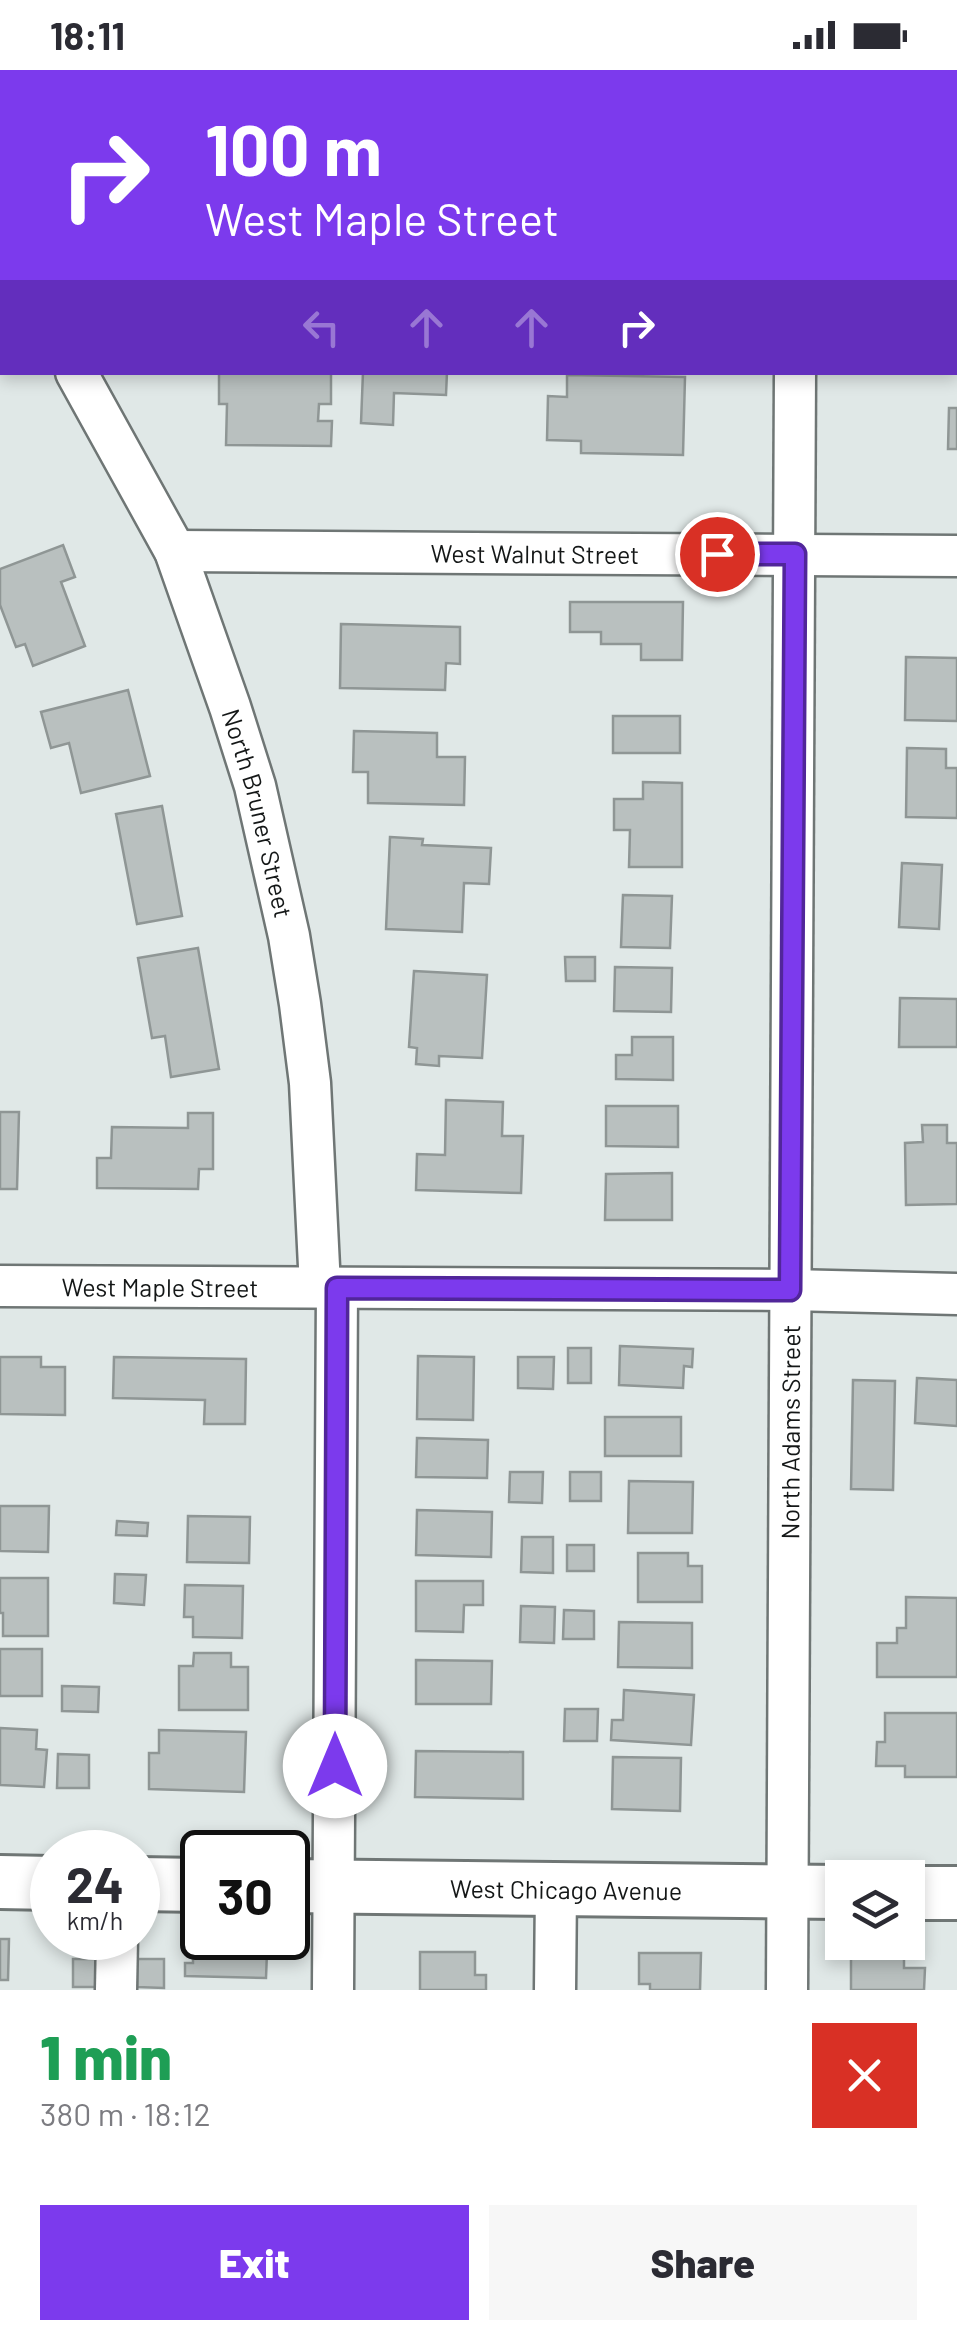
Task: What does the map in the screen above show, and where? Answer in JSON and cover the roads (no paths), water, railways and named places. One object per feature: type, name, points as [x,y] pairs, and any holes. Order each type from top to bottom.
[{"type":"main road","points":[[0,1882],[30,1883]]},
{"type":"main road","name":"West Chicago Avenue","points":[[311,1886],[825,1892]]},
{"type":"main road","points":[[925,1892],[957,1893]]},
{"type":"street","name":"North Bruner Street","points":[[78,375],[175,551],[254,786],[289,936],[310,1083],[328,1288],[311,1886],[333,1990]]},
{"type":"street","name":"North Adams Street","points":[[786,1990],[796,375]]},
{"type":"street","name":"West Walnut Street","points":[[175,551],[957,556]]},
{"type":"street","name":"West Maple Street","points":[[0,1286],[957,1294]]},
{"type":"street","points":[[554,1990],[556,1888]]},
{"type":"street","points":[[116,1990],[117,1960]]}]
